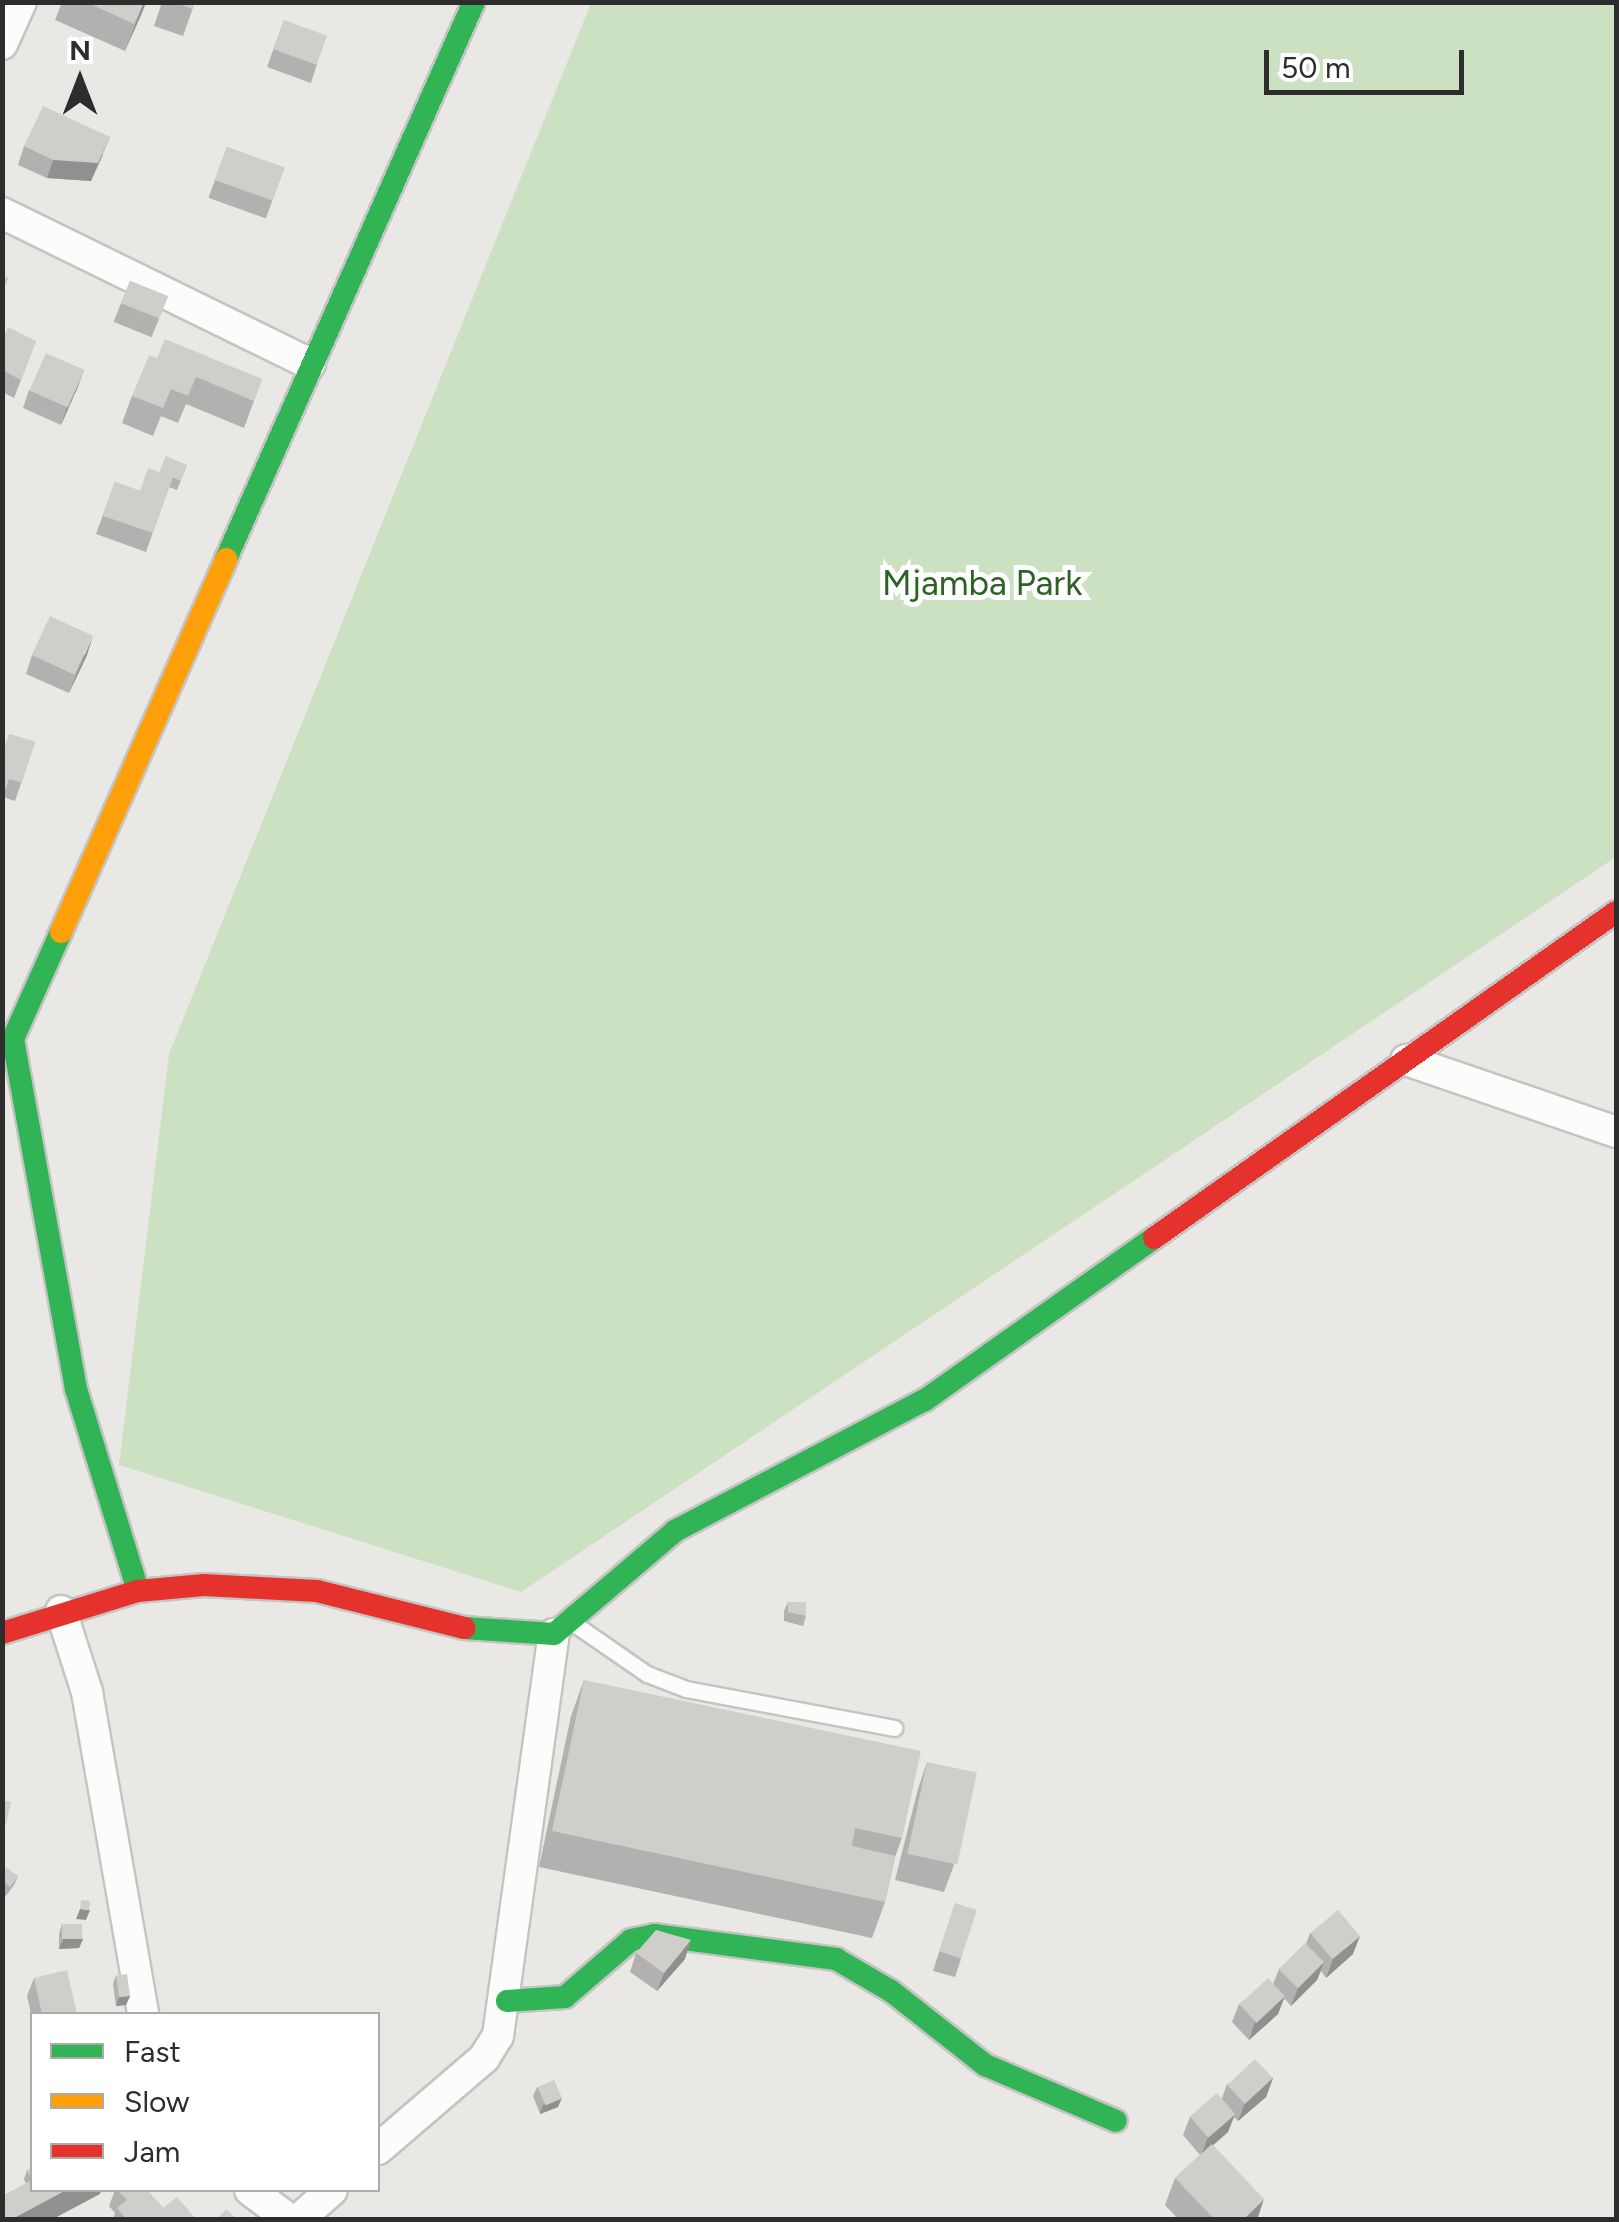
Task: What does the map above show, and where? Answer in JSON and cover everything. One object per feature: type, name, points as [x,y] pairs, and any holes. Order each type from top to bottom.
[{"type":"street","points":[[2,44],[21,2]]},
{"type":"street","points":[[138,1591],[76,1389],[8,1038],[474,2]]},
{"type":"street","points":[[2,213],[310,364]]},
{"type":"street","points":[[380,2147],[484,2058],[507,2002],[506,1961],[564,1628],[675,1531],[925,1400],[1616,912]]},
{"type":"street","points":[[1406,1060],[1616,1132]]},
{"type":"street","points":[[2,1633],[62,1611],[138,1591],[204,1585],[316,1591],[478,1630],[564,1628]]},
{"type":"street","points":[[62,1611],[88,1692],[144,2012]]},
{"type":"street","points":[[507,2002],[565,1997],[631,1940],[654,1934],[836,1959],[891,1991],[985,2065],[1116,2121]]},
{"type":"street","points":[[253,2192],[290,2220]]},
{"type":"street","points":[[298,2220],[330,2192]]},
{"type":"lane","points":[[564,1628],[647,1674],[686,1689],[894,1728]]},
{"type":"green space","name":"Mjamba Park","points":[[591,3],[1616,3],[1616,857],[521,1592],[119,1465],[169,1054]]},
{"type":"building","points":[[86,2],[144,2],[134,24]]},
{"type":"building","points":[[174,2],[195,2],[192,9]]},
{"type":"building","points":[[284,20],[327,36],[317,65],[273,49]]},
{"type":"building","points":[[43,106],[110,137],[98,163],[53,160],[24,146]]},
{"type":"building","points":[[227,147],[284,168],[272,201],[215,180]]},
{"type":"building","points":[[130,281],[168,296],[159,319],[121,303]]},
{"type":"building","points":[[8,327],[36,341],[21,380],[2,370],[2,341]]},
{"type":"building","points":[[165,339],[262,379],[254,401],[196,377],[188,396],[171,389],[163,408],[132,396],[149,355],[157,358]]},
{"type":"building","points":[[46,353],[84,370],[68,408],[29,390]]},
{"type":"building","points":[[166,456],[187,465],[181,481],[159,472]]},
{"type":"building","points":[[148,468],[173,477],[153,533],[103,516],[115,482],[140,491]]},
{"type":"building","points":[[50,616],[93,636],[74,675],[32,655]]},
{"type":"building","points":[[9,734],[35,742],[22,783],[9,779],[2,799],[2,755]]},
{"type":"building","points":[[788,1602],[806,1602],[806,1616],[788,1612]]},
{"type":"building","points":[[584,1680],[921,1751],[902,1838],[855,1828],[852,1846],[895,1856],[885,1902],[552,1831]]},
{"type":"building","points":[[927,1762],[977,1773],[957,1865],[907,1854]]},
{"type":"building","points":[[2,1800],[11,1802],[6,1825],[2,1825]]},
{"type":"building","points":[[2,1865],[18,1876],[10,1887],[2,1881]]},
{"type":"building","points":[[81,1900],[90,1901],[89,1910],[80,1909]]},
{"type":"building","points":[[955,1903],[977,1910],[961,1959],[939,1952]]},
{"type":"building","points":[[1338,1910],[1360,1936],[1332,1959],[1310,1933]]},
{"type":"building","points":[[62,1924],[82,1924],[82,1939],[62,1939]]},
{"type":"building","points":[[656,1930],[691,1940],[664,1973],[636,1953]]},
{"type":"building","points":[[1305,1943],[1324,1962],[1298,1988],[1279,1969]]},
{"type":"building","points":[[67,1970],[77,2012],[42,2012],[34,1978]]},
{"type":"building","points":[[127,1974],[130,1996],[119,1997],[116,1976]]},
{"type":"building","points":[[1268,1978],[1285,1996],[1257,2023],[1239,2005]]},
{"type":"building","points":[[1255,2059],[1273,2078],[1245,2104],[1227,2085]]},
{"type":"building","points":[[554,2080],[562,2098],[546,2106],[538,2087]]},
{"type":"building","points":[[1217,2093],[1235,2114],[1208,2138],[1190,2117]]},
{"type":"building","points":[[1212,2144],[1264,2199],[1243,2220],[1215,2220],[1175,2178]]},
{"type":"building","points":[[30,2181],[30,2192],[62,2192],[10,2220],[2,2220],[2,2196]]},
{"type":"building","points":[[119,2192],[149,2192],[163,2208],[177,2197],[195,2218],[127,2220],[117,2208],[127,2200]]},
{"type":"building","points":[[226,2209],[238,2220],[216,2220]]},
{"type":"traffic: fast","points":[[226,559],[474,2]]},
{"type":"traffic: fast","points":[[61,932],[13,1039],[76,1389],[138,1591]]},
{"type":"traffic: fast","points":[[464,1628],[554,1634],[675,1531],[925,1400],[1154,1238]]},
{"type":"traffic: fast","points":[[507,2001],[565,1997],[631,1940],[654,1935],[836,1959],[891,1991],[985,2065],[1116,2121]]},
{"type":"traffic: slow","points":[[61,932],[226,559]]},
{"type":"traffic: jam","points":[[1154,1238],[1616,912]]},
{"type":"traffic: jam","points":[[2,1633],[138,1591],[204,1585],[317,1591],[464,1628]]}]
